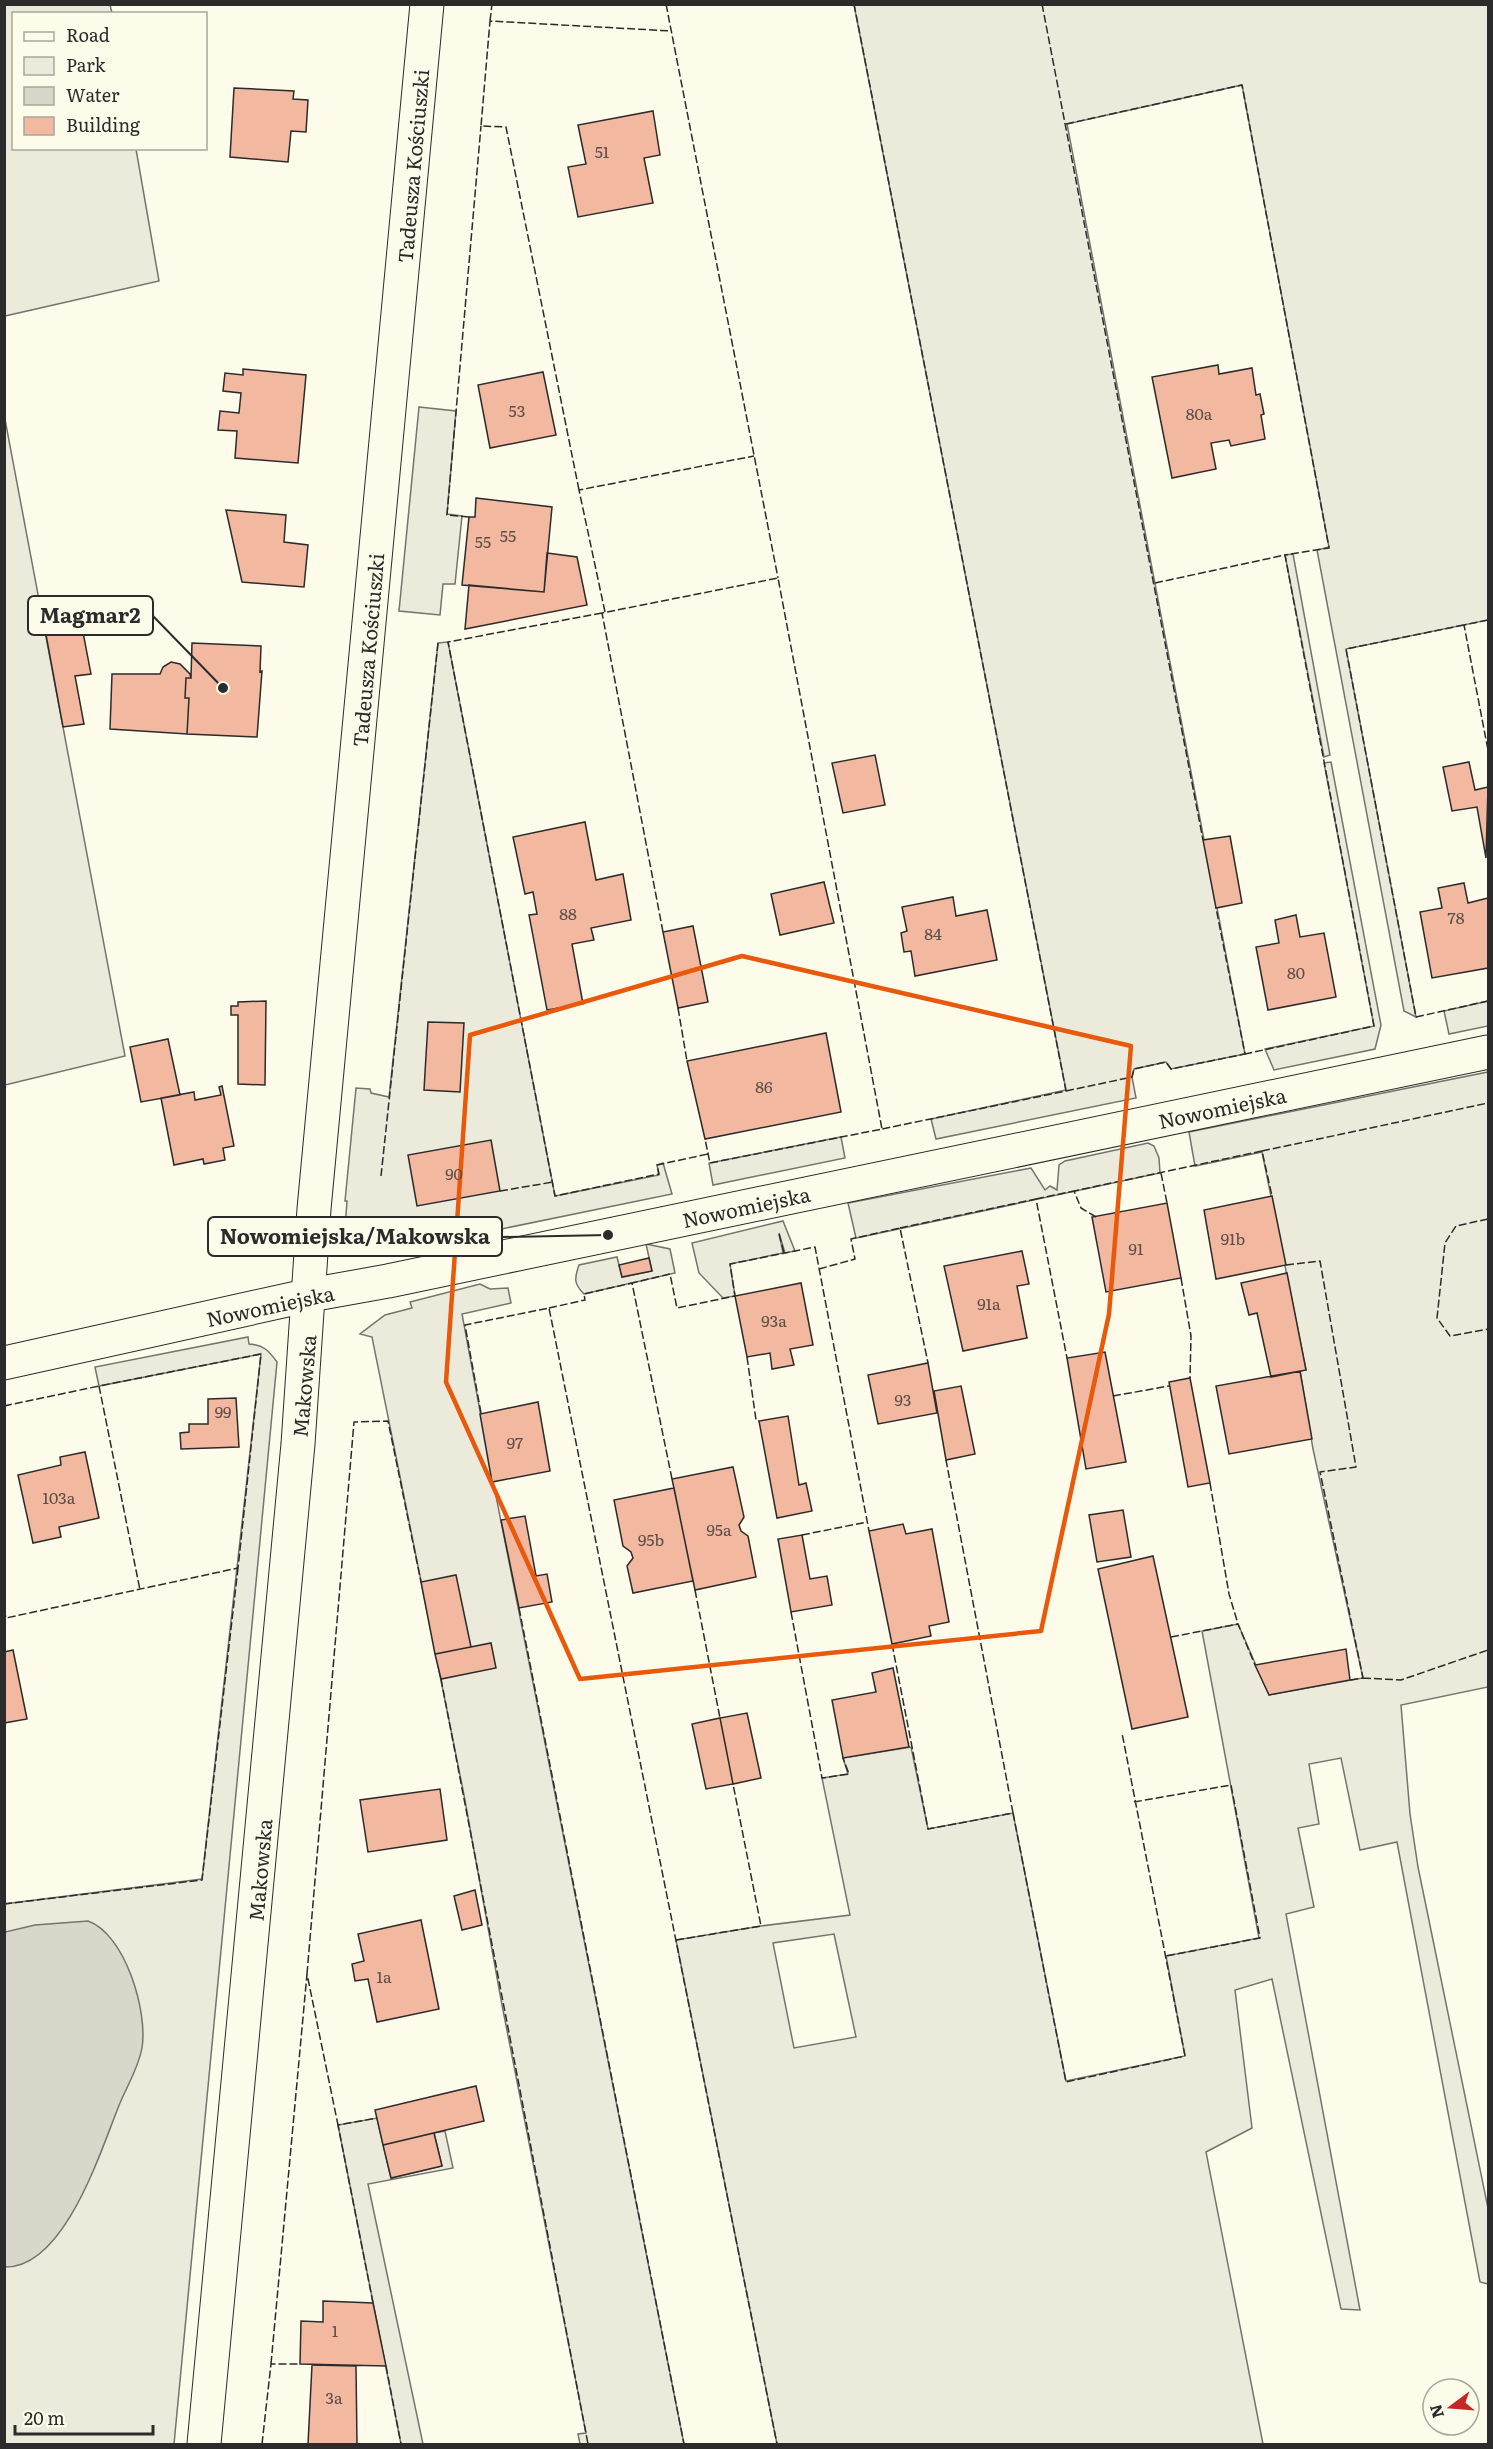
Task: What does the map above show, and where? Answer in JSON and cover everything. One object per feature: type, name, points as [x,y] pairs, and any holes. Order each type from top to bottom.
[{"type":"street","name":"Tadeusza Kościuszki","points":[[310,1295],[316,1185],[427,4]]},
{"type":"street","name":"Nowomiejska","points":[[4,1363],[310,1295],[399,1279],[1488,1052]]},
{"type":"street","name":"Makowska","points":[[204,2445],[266,1803],[310,1295]]},
{"type":"highlighted area","points":[[742,956],[1131,1046],[1109,1314],[1041,1631],[580,1679],[446,1382],[470,1035]]},
{"type":"green space","points":[[4,5],[110,5],[112,12],[12,12],[12,150],[136,150],[159,281],[5,316]]},
{"type":"green space","points":[[854,5],[1488,5],[1488,620],[1346,649],[1416,1017],[1404,1011],[1317,550],[1329,547],[1242,85],[1067,124],[1245,1054],[1171,1069],[1166,1062],[1134,1069],[1132,1077],[1136,1098],[936,1139],[931,1119],[1066,1090]]},
{"type":"green space","points":[[4,414],[125,1056],[5,1085],[4,1085]]},
{"type":"green space","points":[[1293,554],[1330,755],[1324,757],[1285,555]]},
{"type":"green space","points":[[448,642],[555,1196],[659,1175],[657,1165],[663,1163],[672,1194],[394,1251],[374,1242],[351,1243],[345,1228],[347,1201],[345,1201],[356,1088],[370,1089],[371,1093],[389,1097],[438,643]]},
{"type":"green space","points":[[1331,762],[1381,1025],[1375,1049],[1274,1070],[1265,1049],[1374,1026],[1324,763]]},
{"type":"green space","points":[[1488,1001],[1488,1026],[1449,1034],[1444,1011]]},
{"type":"green space","points":[[1488,1072],[1488,1687],[1401,1705],[1410,1814],[1418,1867],[1488,2208],[1488,2284],[1480,2282],[1397,1842],[1360,1850],[1341,1758],[1309,1764],[1319,1824],[1298,1828],[1314,1907],[1286,1914],[1360,2310],[1341,2309],[1272,1979],[1235,1990],[1252,2128],[1206,2152],[1263,2444],[777,2444],[676,1940],[850,1915],[822,1778],[848,1774],[843,1758],[911,1747],[928,1829],[1013,1813],[1066,2081],[1185,2056],[1166,1956],[1259,1938],[1202,1631],[1238,1624],[1269,1695],[1363,1678],[1313,1449],[1300,1371],[1306,1370],[1262,1152],[1195,1166],[1189,1132]],"holes":[[[834,1934],[856,2037],[794,2048],[773,1943]]]},
{"type":"green space","points":[[841,1137],[845,1158],[713,1185],[709,1163]]},
{"type":"green space","points":[[1148,1143],[1154,1146],[1159,1158],[1160,1173],[856,1238],[848,1203],[1031,1168],[1045,1190],[1050,1186],[1057,1190],[1059,1165],[1065,1161]]},
{"type":"green space","points":[[783,1221],[795,1251],[785,1253],[779,1233],[783,1253],[730,1264],[735,1296],[723,1298],[699,1273],[692,1243]]},
{"type":"green space","points":[[646,1244],[670,1249],[675,1273],[584,1294],[578,1287],[576,1278],[579,1265],[617,1257],[622,1277],[652,1271]]},
{"type":"green space","points":[[480,1284],[490,1289],[508,1288],[511,1303],[462,1314],[684,2444],[580,2444],[578,2434],[586,2433],[502,2005],[464,1795],[372,1337],[360,1334],[385,1315],[412,1308],[410,1302]]},
{"type":"green space","points":[[248,1337],[249,1344],[266,1349],[277,1362],[174,2444],[5,2444],[4,1904],[202,1879],[261,1354],[99,1386],[95,1367]]},
{"type":"green space","points":[[377,2118],[391,2178],[442,2166],[434,2133],[445,2131],[453,2168],[368,2184],[423,2444],[401,2444],[338,2125]]},
{"type":"shaded area","points":[[419,407],[456,411],[447,514],[462,516],[455,584],[443,584],[440,615],[399,611]]},
{"type":"water","points":[[88,1921],[101,1929],[113,1941],[123,1957],[137,1995],[141,2014],[142,2048],[135,2071],[90,2178],[62,2229],[45,2249],[26,2262],[5,2267],[5,1932],[35,1925]]},
{"type":"building","points":[[234,88],[294,91],[293,99],[308,100],[306,132],[291,131],[288,162],[230,157]]},
{"type":"building","points":[[653,111],[660,155],[644,158],[653,203],[578,217],[568,167],[586,164],[578,125]]},
{"type":"building","points":[[1218,365],[1219,374],[1252,368],[1256,395],[1260,394],[1264,414],[1261,415],[1265,439],[1231,446],[1229,440],[1211,443],[1216,469],[1172,478],[1152,377]]},
{"type":"building","points":[[243,369],[306,375],[298,463],[235,458],[237,431],[218,430],[220,411],[239,413],[241,393],[223,391],[225,373],[243,375]]},
{"type":"building","points":[[543,372],[556,435],[490,448],[478,385]]},
{"type":"building","points":[[476,498],[552,507],[544,592],[462,585],[469,517],[475,517]]},
{"type":"building","points":[[226,510],[286,515],[284,542],[308,545],[304,587],[242,582]]},
{"type":"building","points":[[547,553],[577,557],[587,605],[465,629],[469,585],[544,592]]},
{"type":"building","points":[[78,606],[91,674],[75,676],[84,724],[63,727],[42,613]]},
{"type":"building","points":[[192,643],[261,646],[260,672],[262,671],[257,737],[187,734],[189,698],[185,698],[186,678],[191,678]]},
{"type":"building","points":[[171,662],[180,664],[191,678],[186,678],[185,698],[189,698],[187,734],[110,729],[112,674],[160,674],[163,667]]},
{"type":"building","points":[[875,755],[885,805],[843,813],[832,763]]},
{"type":"building","points":[[1469,762],[1475,790],[1488,787],[1486,858],[1477,807],[1452,811],[1443,767]]},
{"type":"building","points":[[585,822],[596,880],[623,874],[631,920],[591,928],[594,940],[572,944],[583,1004],[547,1010],[529,915],[537,914],[533,892],[525,894],[513,837]]},
{"type":"building","points":[[1230,836],[1242,903],[1216,908],[1203,840]]},
{"type":"building","points":[[824,882],[834,923],[780,935],[771,894]]},
{"type":"building","points":[[1464,883],[1468,903],[1488,898],[1488,968],[1432,978],[1420,912],[1442,908],[1438,888]]},
{"type":"building","points":[[953,897],[956,916],[987,910],[997,960],[915,976],[911,951],[904,952],[901,933],[907,931],[902,907]]},
{"type":"building","points":[[1296,915],[1300,937],[1324,933],[1336,997],[1268,1010],[1256,947],[1279,943],[1275,920]]},
{"type":"building","points":[[693,926],[708,1002],[678,1008],[663,932]]},
{"type":"building","points":[[266,1001],[265,1085],[238,1084],[238,1015],[231,1015],[231,1006],[238,1006],[238,1002]]},
{"type":"building","points":[[428,1022],[464,1023],[460,1092],[424,1090]]},
{"type":"building","points":[[826,1033],[841,1112],[705,1139],[687,1061]]},
{"type":"building","points":[[168,1039],[180,1095],[141,1102],[130,1047]]},
{"type":"building","points":[[222,1086],[234,1146],[223,1148],[225,1160],[204,1164],[203,1159],[174,1165],[161,1098],[194,1092],[195,1100],[221,1095],[219,1087]]},
{"type":"building","points":[[491,1140],[500,1191],[417,1206],[408,1155]]},
{"type":"building","points":[[1272,1196],[1286,1265],[1216,1279],[1204,1210]]},
{"type":"building","points":[[1167,1203],[1181,1278],[1106,1292],[1092,1217]]},
{"type":"building","points":[[1022,1251],[1029,1284],[1017,1286],[1027,1338],[963,1351],[944,1266]]},
{"type":"building","points":[[649,1258],[652,1271],[622,1277],[619,1265]]},
{"type":"building","points":[[1287,1273],[1306,1370],[1271,1377],[1257,1313],[1249,1315],[1241,1283]]},
{"type":"building","points":[[801,1283],[813,1345],[790,1349],[794,1365],[772,1369],[770,1353],[747,1357],[735,1296]]},
{"type":"building","points":[[1105,1352],[1126,1462],[1086,1469],[1067,1358]]},
{"type":"building","points":[[928,1363],[937,1413],[878,1424],[868,1375]]},
{"type":"building","points":[[1300,1371],[1312,1439],[1229,1454],[1216,1386]]},
{"type":"building","points":[[1190,1378],[1210,1483],[1188,1487],[1169,1382]]},
{"type":"building","points":[[961,1386],[975,1454],[946,1460],[934,1391]]},
{"type":"building","points":[[236,1398],[239,1447],[181,1449],[180,1433],[189,1432],[189,1424],[208,1424],[208,1399]]},
{"type":"building","points":[[538,1402],[550,1471],[492,1482],[480,1414]]},
{"type":"building","points":[[788,1416],[799,1485],[806,1483],[812,1511],[777,1518],[759,1421]]},
{"type":"building","points":[[85,1452],[99,1518],[59,1527],[61,1537],[33,1543],[18,1475],[61,1465],[60,1457]]},
{"type":"building","points":[[733,1467],[744,1517],[739,1525],[741,1531],[748,1536],[756,1577],[695,1590],[672,1479]]},
{"type":"building","points":[[674,1488],[693,1581],[633,1593],[627,1566],[633,1558],[631,1552],[623,1546],[614,1500]]},
{"type":"building","points":[[1123,1510],[1131,1557],[1097,1562],[1089,1515]]},
{"type":"building","points":[[525,1516],[536,1576],[547,1574],[552,1602],[519,1608],[501,1520]]},
{"type":"building","points":[[903,1524],[906,1534],[932,1529],[949,1622],[929,1626],[931,1636],[892,1644],[869,1531]]},
{"type":"building","points":[[802,1535],[810,1579],[827,1576],[832,1605],[791,1612],[778,1539]]},
{"type":"building","points":[[1153,1556],[1188,1717],[1132,1729],[1098,1569]]},
{"type":"building","points":[[456,1575],[471,1647],[435,1654],[421,1582]]},
{"type":"building","points":[[491,1643],[496,1668],[441,1679],[435,1654]]},
{"type":"building","points":[[1346,1649],[1350,1680],[1269,1695],[1255,1665]]},
{"type":"building","points":[[13,1650],[27,1719],[4,1723],[4,1652]]},
{"type":"building","points":[[893,1668],[909,1747],[843,1758],[832,1700],[876,1692],[872,1673]]},
{"type":"building","points":[[747,1713],[761,1778],[733,1784],[720,1718]]},
{"type":"building","points":[[720,1718],[733,1784],[706,1789],[692,1724]]},
{"type":"building","points":[[440,1789],[447,1840],[368,1852],[360,1800]]},
{"type":"building","points":[[475,1890],[482,1925],[462,1930],[454,1896]]},
{"type":"building","points":[[421,1920],[439,2009],[377,2022],[368,1979],[355,1981],[352,1964],[364,1961],[358,1934]]},
{"type":"building","points":[[476,2086],[484,2121],[383,2145],[375,2110]]},
{"type":"building","points":[[434,2133],[442,2166],[391,2178],[383,2145]]},
{"type":"building","points":[[323,2301],[373,2303],[386,2366],[300,2364],[301,2321],[323,2322]]},
{"type":"building","points":[[312,2365],[356,2366],[357,2444],[308,2444]]},
{"type":"fence","points":[[490,21],[492,4]]},
{"type":"fence","points":[[666,4],[778,578]]},
{"type":"fence","points":[[854,4],[1066,1091],[882,1129]]},
{"type":"fence","points":[[1042,4],[1203,840]]},
{"type":"fence","points":[[579,490],[506,127],[481,126],[490,21],[671,31]]},
{"type":"fence","points":[[1066,124],[1242,85],[1329,548],[1285,555]]},
{"type":"fence","points":[[469,517],[447,515],[481,126]]},
{"type":"fence","points":[[605,612],[579,490],[754,456]]},
{"type":"fence","points":[[1155,583],[1285,555],[1374,1026],[1245,1054]]},
{"type":"fence","points":[[663,932],[602,613],[778,578],[882,1129],[710,1163],[705,1139]]},
{"type":"fence","points":[[602,613],[448,642],[555,1196],[659,1174],[657,1165],[708,1154]]},
{"type":"fence","points":[[1488,620],[1464,625],[1488,750]]},
{"type":"fence","points":[[1464,625],[1346,649],[1416,1017],[1488,1001]]},
{"type":"fence","points":[[381,1176],[438,643]]},
{"type":"fence","points":[[1066,1091],[1132,1077],[1134,1069],[1166,1062],[1171,1069],[1245,1054],[1216,908]]},
{"type":"fence","points":[[678,1008],[687,1061]]},
{"type":"fence","points":[[1262,1151],[1488,1103]]},
{"type":"fence","points":[[1096,1217],[1081,1208],[1074,1191],[1262,1151],[1272,1196]]},
{"type":"fence","points":[[1161,1173],[1167,1203]]},
{"type":"fence","points":[[500,1191],[553,1182]]},
{"type":"fence","points":[[1036,1199],[1074,1191]]},
{"type":"fence","points":[[900,1228],[1036,1199],[1067,1358]]},
{"type":"fence","points":[[1488,1219],[1456,1226],[1445,1243],[1437,1318],[1450,1336],[1488,1329]]},
{"type":"fence","points":[[819,1269],[855,1259],[851,1239],[900,1228],[928,1363]]},
{"type":"fence","points":[[779,1234],[784,1253]]},
{"type":"fence","points":[[672,1479],[632,1283],[670,1274],[677,1308],[735,1296],[730,1264],[815,1247],[869,1531]]},
{"type":"fence","points":[[1286,1265],[1320,1261],[1356,1467],[1320,1472],[1363,1678],[1350,1680]]},
{"type":"fence","points":[[1181,1278],[1191,1336],[1190,1378]]},
{"type":"fence","points":[[549,1308],[585,1300],[584,1294],[632,1283]]},
{"type":"fence","points":[[481,1413],[465,1325],[549,1308],[777,2444]]},
{"type":"fence","points":[[4,1609],[6,1618],[238,1568],[261,1354],[99,1386],[140,1590]]},
{"type":"fence","points":[[747,1357],[756,1420],[759,1421]]},
{"type":"fence","points":[[4,1406],[99,1386]]},
{"type":"fence","points":[[1113,1396],[1169,1386]]},
{"type":"fence","points":[[307,1974],[354,1422],[388,1421],[421,1582]]},
{"type":"fence","points":[[892,1644],[928,1829],[1013,1813],[946,1460]]},
{"type":"fence","points":[[1210,1483],[1229,1594],[1238,1624]]},
{"type":"fence","points":[[802,1535],[867,1522]]},
{"type":"fence","points":[[4,1904],[202,1880],[238,1568]]},
{"type":"fence","points":[[695,1590],[720,1718]]},
{"type":"fence","points":[[519,1608],[684,2444]]},
{"type":"fence","points":[[791,1612],[822,1778],[849,1774],[843,1758]]},
{"type":"fence","points":[[1171,1637],[1238,1624],[1255,1665]]},
{"type":"fence","points":[[1363,1678],[1401,1680],[1488,1650]]},
{"type":"fence","points":[[441,1679],[588,2444]]},
{"type":"fence","points":[[1013,1813],[1066,2082],[1185,2056],[1122,1733]]},
{"type":"fence","points":[[676,1940],[761,1926],[733,1784]]},
{"type":"fence","points":[[1134,1802],[1231,1785],[1260,1938],[1166,1956]]},
{"type":"fence","points":[[271,2364],[307,1974],[338,2125]]},
{"type":"fence","points":[[373,2303],[338,2125],[377,2118]]},
{"type":"fence","points":[[262,2444],[271,2364],[300,2364]]},
{"type":"fence","points":[[386,2366],[401,2444]]},
{"type":"place","name":"Magmar2","points":[[223,688]]},
{"type":"place","name":"Nowomiejska/Makowska","points":[[608,1235]]}]
